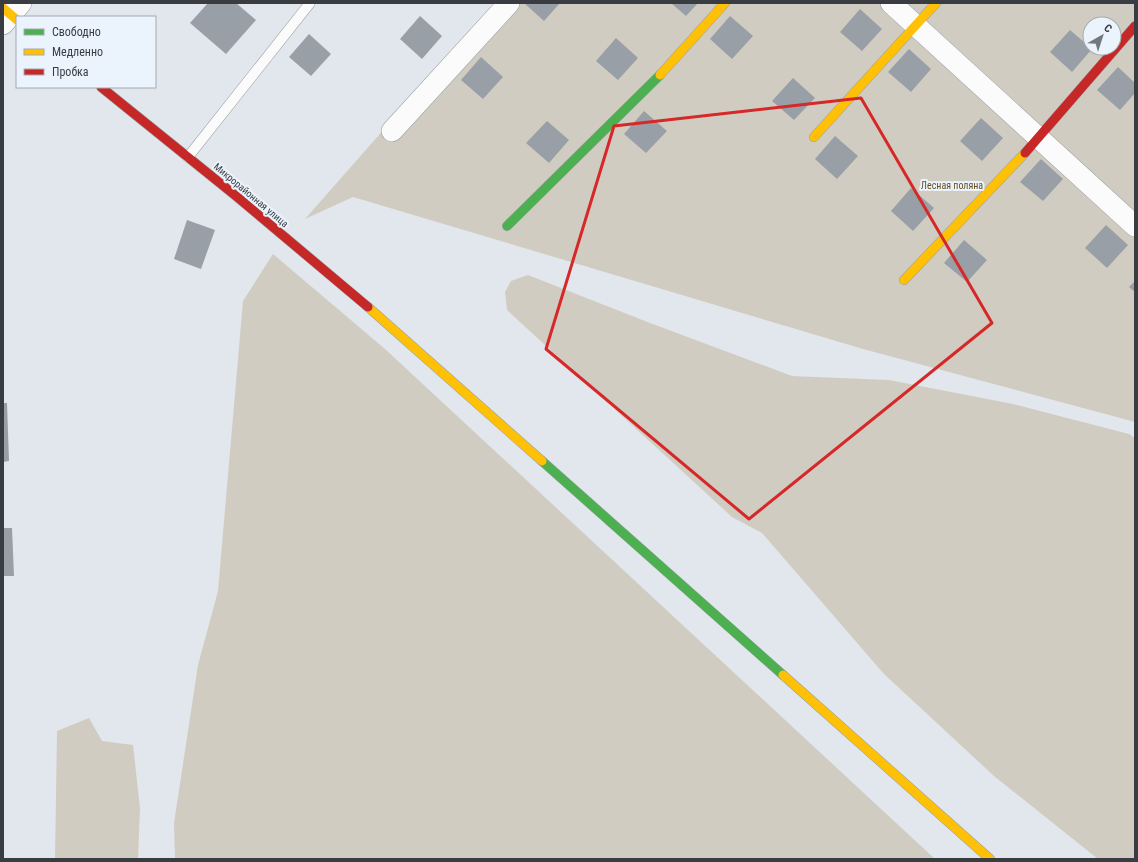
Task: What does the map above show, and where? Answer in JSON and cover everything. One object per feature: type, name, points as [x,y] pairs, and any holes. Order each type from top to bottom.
[{"type":"street","points":[[392,130],[509,3]]},
{"type":"street","points":[[507,226],[660,75],[725,3]]},
{"type":"street","points":[[892,3],[1038,139],[1135,226]]},
{"type":"street","points":[[814,137],[936,3]]},
{"type":"street","points":[[904,280],[1038,139],[1135,26]]},
{"type":"street","name":"Микрорайонная улица","points":[[102,88],[188,157],[386,322],[990,859]]},
{"type":"lane","points":[[188,157],[310,3]]},
{"type":"highlighted area","points":[[861,98],[992,323],[749,519],[546,349],[614,126]]},
{"type":"green space","name":"Лесная поляна","points":[[495,3],[1135,3],[1135,422],[863,349],[353,197],[305,219]]},
{"type":"green space","points":[[273,254],[385,349],[935,859],[175,859],[174,823],[198,665],[218,591],[243,301]]},
{"type":"green space","points":[[528,275],[650,323],[792,376],[889,380],[1013,404],[1129,434],[1135,438],[1135,859],[1098,859],[994,776],[884,674],[762,533],[732,517],[507,310],[505,292],[511,281]]},
{"type":"green space","points":[[89,718],[102,741],[133,745],[140,808],[138,859],[55,859],[57,731]]},
{"type":"building","points":[[208,3],[236,3],[256,20],[226,54],[190,23]]},
{"type":"building","points":[[524,3],[560,3],[544,21]]},
{"type":"building","points":[[671,3],[698,3],[686,16]]},
{"type":"building","points":[[860,9],[882,29],[862,51],[840,32]]},
{"type":"building","points":[[420,16],[442,36],[422,59],[400,39]]},
{"type":"building","points":[[730,16],[753,36],[732,59],[710,39]]},
{"type":"building","points":[[1070,30],[1082,40],[1082,56],[1086,56],[1072,72],[1050,52]]},
{"type":"building","points":[[309,34],[331,54],[311,76],[289,57]]},
{"type":"building","points":[[616,38],[638,58],[618,80],[596,61]]},
{"type":"building","points":[[909,49],[931,69],[911,92],[888,72]]},
{"type":"building","points":[[481,57],[503,77],[483,99],[461,80]]},
{"type":"building","points":[[1118,67],[1135,83],[1135,93],[1120,110],[1097,90]]},
{"type":"building","points":[[793,78],[815,98],[794,120],[772,101]]},
{"type":"building","points":[[644,111],[667,131],[646,153],[624,134]]},
{"type":"building","points":[[981,118],[1003,138],[982,161],[960,141]]},
{"type":"building","points":[[547,121],[569,140],[549,163],[526,143]]},
{"type":"building","points":[[835,136],[858,156],[837,179],[815,159]]},
{"type":"building","points":[[1041,159],[1063,179],[1043,201],[1020,182]]},
{"type":"building","points":[[911,188],[934,208],[913,231],[891,211]]},
{"type":"building","points":[[187,220],[215,230],[201,269],[174,259]]},
{"type":"building","points":[[1106,225],[1128,245],[1107,268],[1085,248]]},
{"type":"building","points":[[964,240],[987,260],[967,282],[944,263]]},
{"type":"building","points":[[1135,281],[1135,292],[1129,287]]},
{"type":"building","points":[[3,403],[7,403],[9,461],[3,462]]},
{"type":"building","points":[[3,528],[12,528],[14,576],[3,576]]},
{"type":"traffic: fast","points":[[507,226],[660,75]]},
{"type":"traffic: fast","points":[[542,461],[783,675]]},
{"type":"traffic: slow","points":[[660,75],[725,3]]},
{"type":"traffic: slow","points":[[814,137],[936,3]]},
{"type":"traffic: slow","points":[[3,8],[16,19]]},
{"type":"traffic: slow","points":[[904,280],[1025,153]]},
{"type":"traffic: slow","points":[[368,307],[542,461]]},
{"type":"traffic: slow","points":[[783,675],[990,859]]},
{"type":"traffic: jam","points":[[1025,153],[1135,26]]},
{"type":"traffic: jam","points":[[102,88],[236,196],[368,307]]}]
